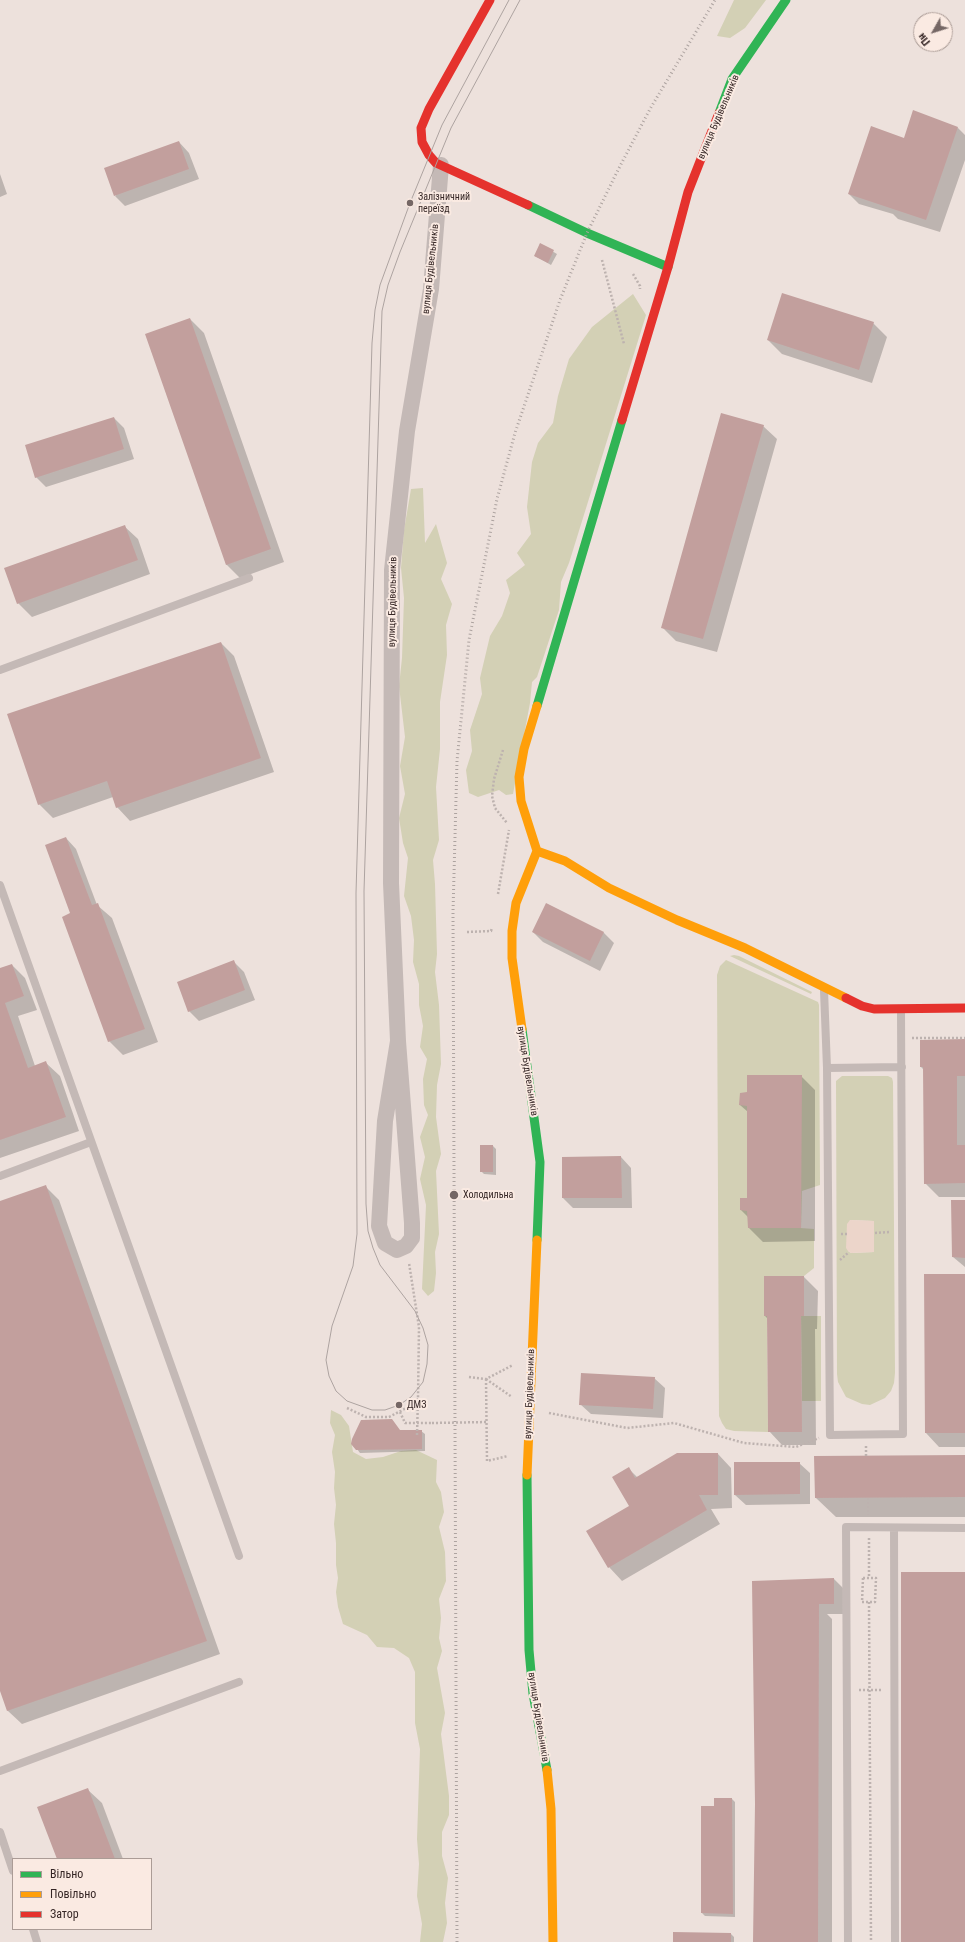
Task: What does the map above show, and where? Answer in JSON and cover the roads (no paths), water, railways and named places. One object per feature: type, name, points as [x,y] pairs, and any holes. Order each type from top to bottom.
[{"type":"street","points":[[490,0],[429,110],[421,128],[422,142],[426,149],[436,163],[588,233],[668,267]]},
{"type":"street","name":"вулиця Будівельників","points":[[553,1942],[551,1809],[547,1772],[533,1694],[529,1650],[526,1491],[540,1162],[512,958],[512,931],[516,904],[536,851],[521,801],[519,777],[524,749],[668,267],[688,192],[732,80],[786,0]]},
{"type":"street","name":"вулиця Будівельників","points":[[398,1041],[385,1121],[379,1226],[385,1243],[397,1250],[406,1246],[412,1238],[412,1223],[398,1041],[391,883],[392,570],[407,431],[431,289],[441,165]]},
{"type":"street","points":[[536,851],[565,861],[608,888],[677,920],[745,948],[862,1006],[874,1009],[901,1010],[965,1008]]},
{"type":"lane","points":[[0,670],[249,578]]},
{"type":"lane","points":[[0,886],[239,1556]]},
{"type":"lane","points":[[824,987],[827,1068],[830,1435],[903,1434],[901,1010]]},
{"type":"lane","points":[[827,1068],[902,1068]]},
{"type":"lane","points":[[0,1176],[91,1142]]},
{"type":"lane","points":[[848,1942],[846,1528],[965,1528]]},
{"type":"lane","points":[[894,1528],[895,1942]]},
{"type":"lane","points":[[0,1770],[239,1682]]},
{"type":"lane","points":[[0,1832],[12,1868]]},
{"type":"lane","points":[[33,1930],[37,1942]]},
{"type":"tram line","points":[[509,0],[442,125],[410,203],[380,285],[375,310],[372,343],[356,893],[357,1234],[353,1266],[332,1326],[326,1360],[329,1376],[336,1391],[347,1401],[372,1410],[385,1410],[399,1405],[411,1397],[423,1382],[427,1364],[428,1345],[423,1328],[415,1311],[380,1265],[368,1231],[366,1204],[364,891],[382,311],[388,285],[400,252],[451,128],[520,0]]},
{"type":"railway","points":[[457,1942],[453,912],[457,761],[469,640],[497,499],[515,433],[560,300],[587,233],[618,170],[650,109],[715,0]]},
{"type":"place","name":"Залізничний переїзд","points":[[410,203]]},
{"type":"place","name":"Холодильна","points":[[454,1195]]},
{"type":"place","name":"ДМЗ","points":[[399,1405]]}]
